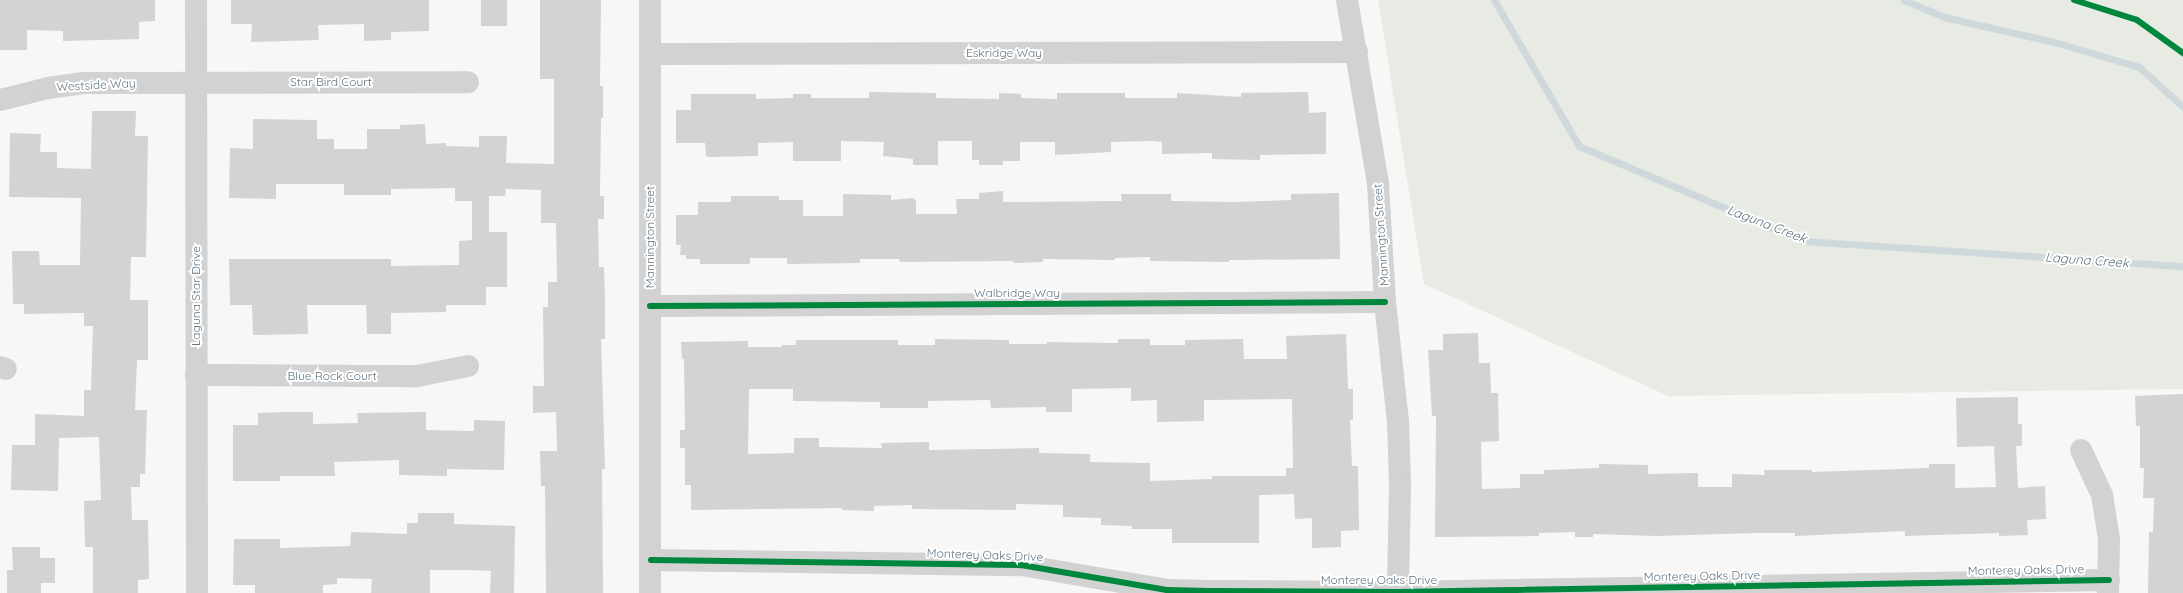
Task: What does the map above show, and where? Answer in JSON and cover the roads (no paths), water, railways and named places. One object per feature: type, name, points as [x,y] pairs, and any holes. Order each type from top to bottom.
[{"type":"street","name":"Laguna Star Drive","points":[[196,0],[194,82],[197,593]]},
{"type":"street","name":"Mannington Street","points":[[650,0],[650,593]]},
{"type":"street","name":"Mannington Street","points":[[1347,0],[1358,52],[1378,184],[1385,302],[1398,421],[1400,485],[1398,592]]},
{"type":"street","name":"Eskridge Way","points":[[650,54],[1358,52]]},
{"type":"street","name":"Star Bird Court","points":[[194,82],[468,82]]},
{"type":"street","name":"Westside Way","points":[[0,100],[48,88],[84,83],[194,82]]},
{"type":"street","name":"Walbridge Way","points":[[650,306],[1385,302]]},
{"type":"street","name":"Blue Rock Court","points":[[196,375],[417,376],[468,366]]},
{"type":"street","points":[[2081,450],[2102,494],[2109,539],[2109,586]]},
{"type":"street","name":"Monterey Oaks Drive","points":[[651,560],[1021,565],[1167,591],[1634,591],[2109,586]]},
{"type":"waterway","name":"Laguna Creek","points":[[1494,0],[1579,146],[1803,241],[2183,266]]},
{"type":"waterway","name":"Laguna Creek","points":[[1904,0],[1944,17],[2054,42],[2139,67],[2183,107]]}]
